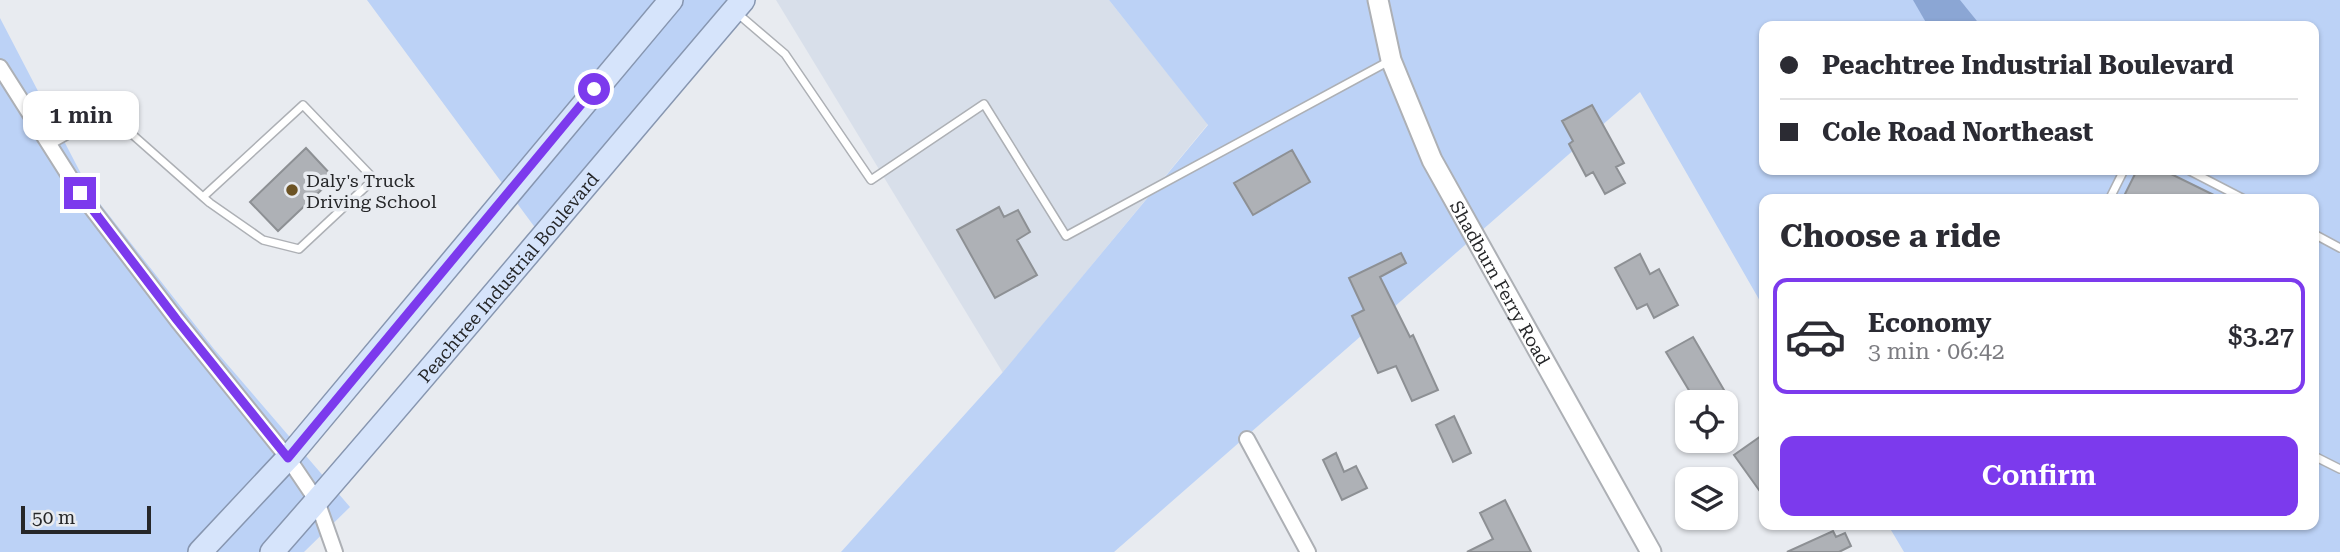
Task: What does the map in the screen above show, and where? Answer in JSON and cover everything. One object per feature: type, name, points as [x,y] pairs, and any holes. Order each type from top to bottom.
[{"type":"main road","points":[[200,552],[288,458],[671,0]]},
{"type":"main road","name":"Peachtree Industrial Boulevard","points":[[272,552],[454,345],[613,150],[738,5]]},
{"type":"street","name":"Shadburn Ferry Road","points":[[1378,0],[1391,60],[1432,160],[1651,552]]},
{"type":"street","points":[[0,67],[80,193],[177,320],[288,458],[317,500],[335,552]]},
{"type":"street","points":[[1247,439],[1308,552]]},
{"type":"lane","points":[[738,5],[785,54],[871,180],[984,104],[1066,236],[1391,60]]},
{"type":"lane","points":[[50,145],[108,113],[203,197],[263,240],[299,249],[374,179],[303,105],[203,197]]},
{"type":"lane","points":[[2112,194],[2122,175]]},
{"type":"lane","points":[[2198,175],[2235,194]]},
{"type":"lane","points":[[2319,237],[2340,248]]},
{"type":"lane","points":[[2319,458],[2340,469]]},
{"type":"shaded area","points":[[367,0],[741,0],[542,237]]},
{"type":"shaded area","points":[[776,0],[1109,0],[1208,124],[1003,373]]},
{"type":"shaded area","points":[[1109,0],[2340,0],[2340,552],[1904,552],[1891,530],[2319,530],[2319,194],[1759,194],[1759,299],[1640,92],[1114,552],[841,552],[1003,372],[1208,125]]},
{"type":"shaded area","points":[[1913,0],[1960,0],[1977,21],[1925,21]]},
{"type":"shaded area","points":[[0,18],[90,191],[214,349],[350,507],[304,552],[0,552]]},
{"type":"building","points":[[1592,105],[1624,163],[1616,167],[1625,183],[1605,194],[1593,172],[1586,176],[1569,144],[1573,141],[1562,121]]},
{"type":"building","name":"Daly's Truck Driving School","points":[[306,148],[334,178],[278,231],[250,202]]},
{"type":"building","points":[[1292,150],[1310,182],[1253,215],[1234,183]]},
{"type":"building","points":[[2134,175],[2173,175],[2212,194],[2125,194]]},
{"type":"building","points":[[999,207],[1004,217],[1018,210],[1030,232],[1017,240],[1037,275],[995,298],[957,230]]},
{"type":"building","points":[[1401,253],[1406,263],[1380,277],[1410,337],[1413,335],[1438,390],[1412,401],[1396,366],[1378,373],[1352,316],[1364,310],[1349,278]]},
{"type":"building","points":[[1640,254],[1650,274],[1659,269],[1678,305],[1654,318],[1647,304],[1637,309],[1615,268]]},
{"type":"building","points":[[1693,337],[1724,390],[1689,390],[1666,352]]},
{"type":"building","points":[[1454,416],[1471,453],[1453,462],[1436,425]]},
{"type":"building","points":[[1759,438],[1759,490],[1734,455]]},
{"type":"building","points":[[1336,453],[1344,472],[1356,466],[1367,488],[1342,500],[1323,460]]},
{"type":"building","points":[[1505,500],[1531,552],[1467,552],[1493,539],[1480,513]]},
{"type":"building","points":[[1833,531],[1836,537],[1845,533],[1851,546],[1839,552],[1787,552]]},
{"type":"place","name":"Daly's Truck Driving School","points":[[292,190]]},
{"type":"route","points":[[80,193],[177,320],[288,458],[594,89]]}]
